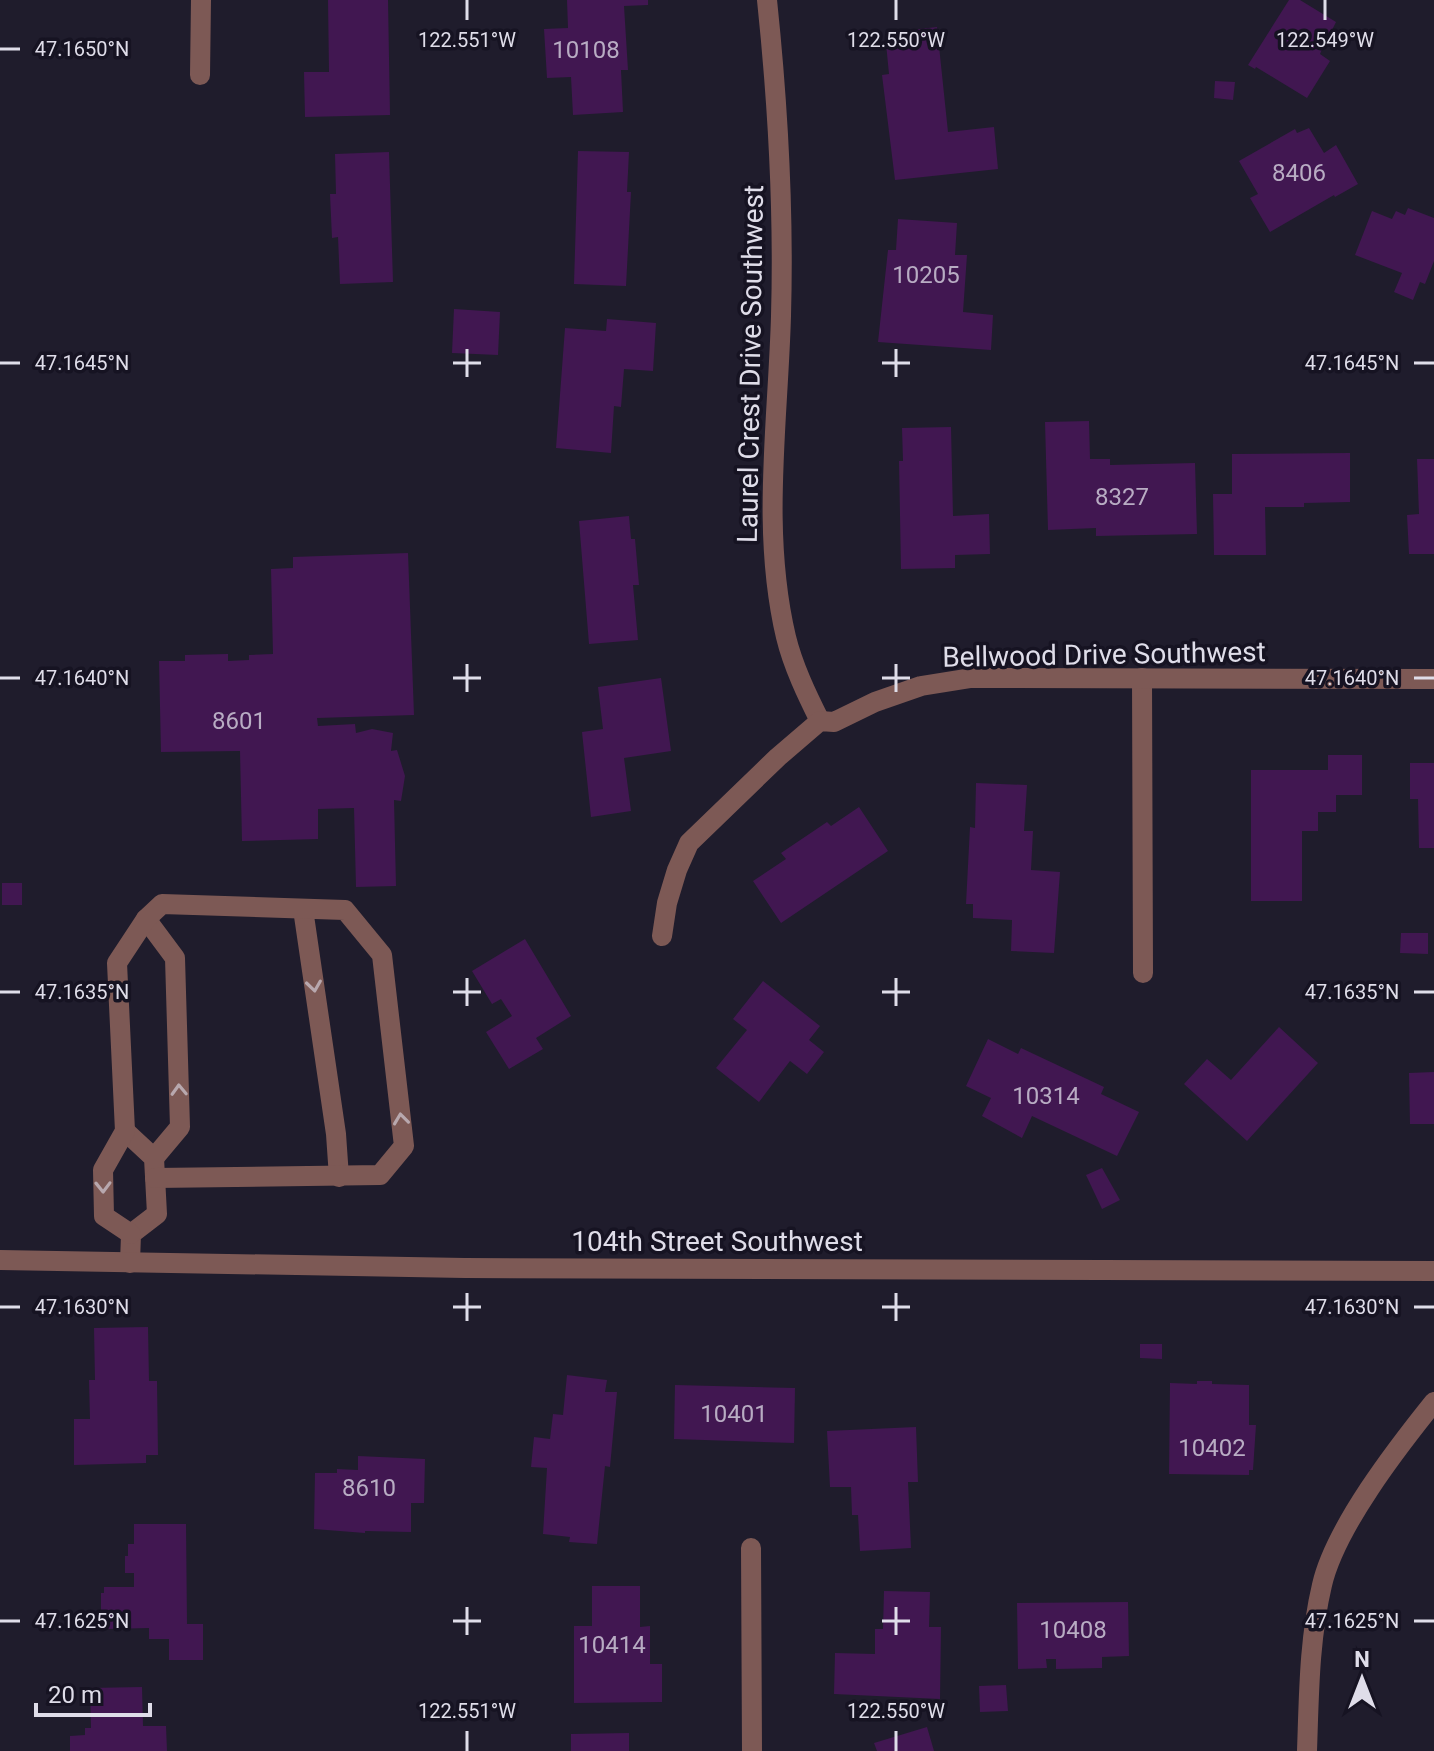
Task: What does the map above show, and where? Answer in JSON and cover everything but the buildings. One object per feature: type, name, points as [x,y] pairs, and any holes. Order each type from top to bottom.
[{"type":"street","points":[[200,75],[201,0]]},
{"type":"street","name":"Laurel Crest Drive Southwest","points":[[767,0],[780,153],[781,316],[771,493],[786,638],[804,689],[820,721]]},
{"type":"street","name":"Bellwood Drive Southwest","points":[[662,936],[667,903],[689,843],[778,757],[820,721],[834,722],[875,702],[921,686],[971,678],[1434,679]]},
{"type":"street","points":[[1142,678],[1143,973]]},
{"type":"street","points":[[125,1131],[155,1168],[339,1177],[380,1175],[404,1146],[382,955],[345,910],[162,904],[146,919],[117,963],[125,1131],[103,1170],[104,1216],[131,1234]]},
{"type":"street","points":[[303,909],[336,1134],[339,1177]]},
{"type":"street","points":[[131,1234],[157,1214],[155,1168],[180,1127],[175,958],[146,919]]},
{"type":"street","points":[[130,1263],[131,1234]]},
{"type":"street","name":"104th Street Southwest","points":[[0,1260],[465,1268],[1434,1271]]},
{"type":"street","points":[[1307,1751],[1310,1653],[1323,1582],[1342,1535],[1400,1444],[1434,1402]]},
{"type":"street","points":[[751,1548],[752,1751]]}]
